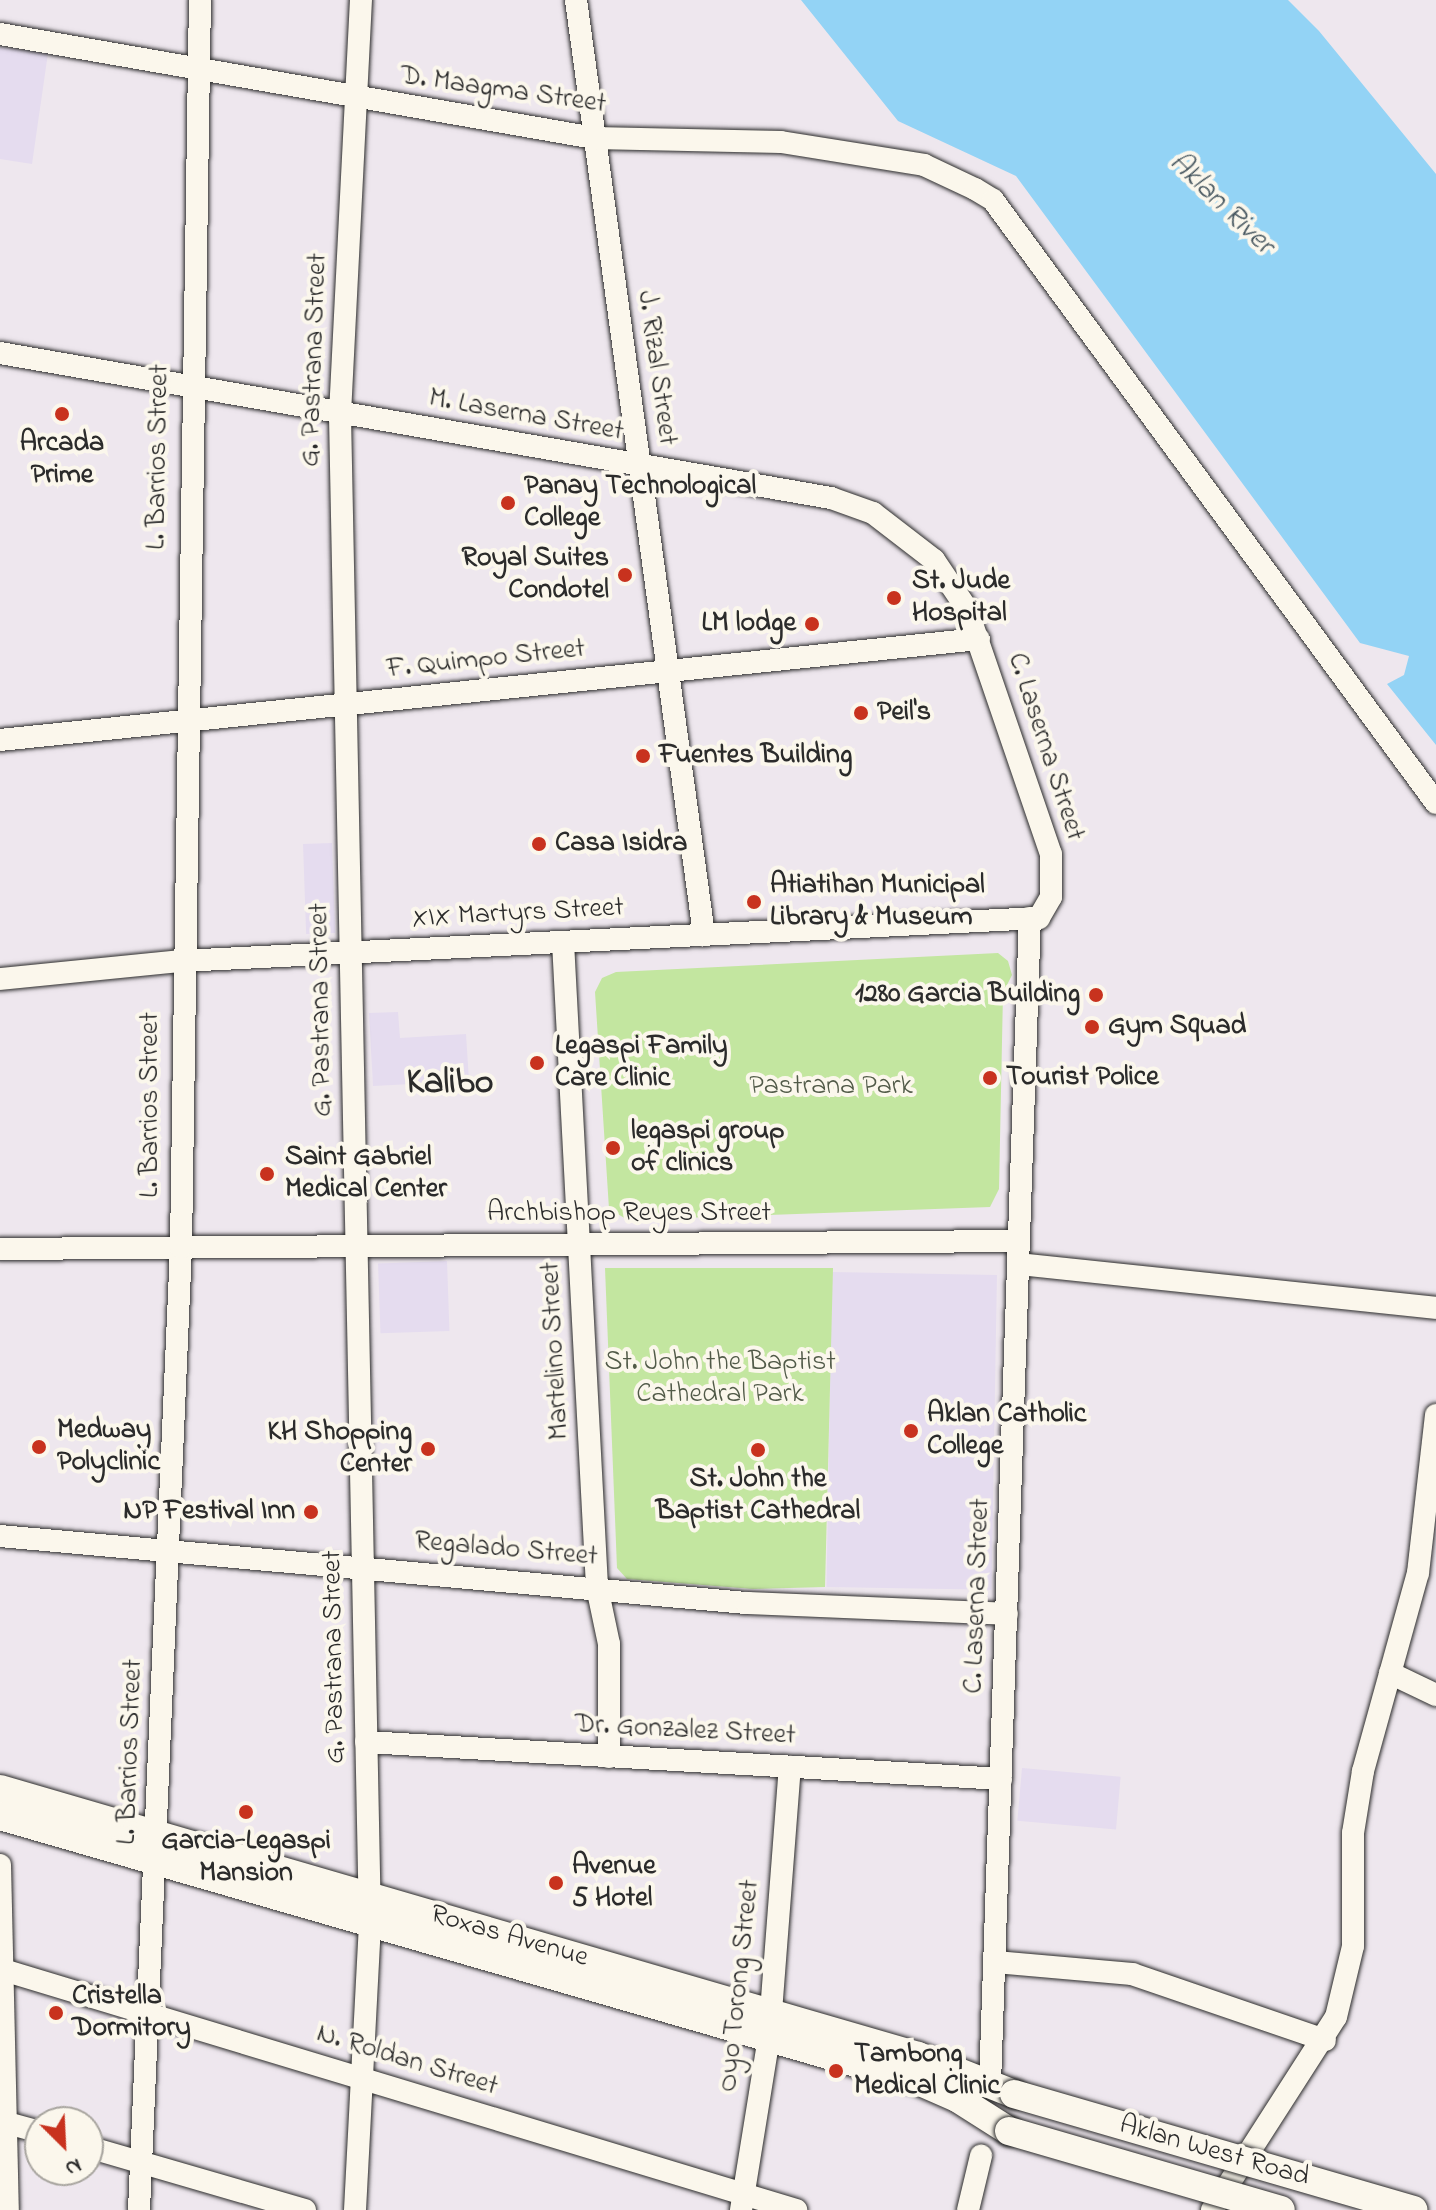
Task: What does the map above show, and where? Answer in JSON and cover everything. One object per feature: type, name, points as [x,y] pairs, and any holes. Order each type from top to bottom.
[{"type":"main road","name":"Roxas Avenue","points":[[0,1789],[157,1848]]},
{"type":"main road","name":"Roxas Avenue","points":[[0,1816],[157,1848],[770,2025],[944,2064],[1002,2089]]},
{"type":"main road","name":"Roxas Avenue","points":[[770,2025],[940,2089],[1009,2131]]},
{"type":"main road","name":"Aklan West Road","points":[[1002,2089],[1413,2210]]},
{"type":"main road","name":"Aklan West Road","points":[[1009,2131],[1281,2210]]},
{"type":"street","name":"L. Barrios Street","points":[[139,2210],[181,1247],[181,961],[200,0]]},
{"type":"street","name":"G. Pastrana Street","points":[[355,2210],[370,1909],[340,414],[361,0]]},
{"type":"street","name":"J. Rizal Street","points":[[576,0],[704,935]]},
{"type":"street","name":"D. Maagma Street","points":[[0,34],[355,100],[594,138],[795,144],[924,165],[993,200],[1436,803]]},
{"type":"street","name":"M. Laserna Street","points":[[0,353],[831,498],[873,513],[934,560],[960,594],[979,639]]},
{"type":"street","name":"F. Quimpo Street","points":[[0,740],[979,639]]},
{"type":"street","name":"C. Laserna Street","points":[[979,639],[1051,854],[1051,897],[1034,918],[1019,1241],[995,1962],[1002,2089]]},
{"type":"street","name":"XIX Martyrs Street","points":[[0,979],[181,961],[1034,918]]},
{"type":"street","name":"Martelino Street","points":[[563,942],[597,1587],[609,1644],[609,1757]]},
{"type":"street","name":"Archbishop Reyes Street","points":[[0,1249],[1019,1241]]},
{"type":"street","points":[[1019,1264],[1436,1308]]},
{"type":"street","points":[[1212,2210],[1325,2040],[1353,1946],[1353,1833],[1363,1771],[1390,1673],[1427,1575],[1436,1415]]},
{"type":"street","name":"Regalado Street","points":[[0,1536],[597,1587],[747,1603],[1007,1614]]},
{"type":"street","points":[[1390,1673],[1436,1695]]},
{"type":"street","name":"Dr. Gonzalez Street","points":[[366,1742],[1001,1779]]},
{"type":"street","name":"Oyo Torong Street","points":[[743,2202],[770,2025],[790,1767]]},
{"type":"street","points":[[0,1865],[3,2122],[8,2210]]},
{"type":"street","points":[[995,1962],[1132,1974],[1325,2040]]},
{"type":"street","name":"N. Roldan Street","points":[[1,1969],[361,2078],[743,2202],[796,2210]]},
{"type":"street","points":[[3,2122],[24,2128]]},
{"type":"street","points":[[104,2152],[305,2210]]},
{"type":"street","points":[[968,2210],[981,2156]]},
{"type":"shaded area","points":[[0,47],[48,53],[32,164],[0,159]]},
{"type":"shaded area","points":[[332,843],[335,933],[306,934],[303,844]]},
{"type":"shaded area","points":[[398,1012],[400,1038],[466,1034],[469,1081],[373,1086],[369,1013]]},
{"type":"shaded area","points":[[447,1261],[449,1331],[380,1333],[378,1263]]},
{"type":"shaded area","name":"Aklan Catholic College","points":[[832,1272],[997,1275],[991,1590],[827,1587]]},
{"type":"shaded area","points":[[1022,1768],[1121,1777],[1116,1829],[1017,1821]]},
{"type":"green space","name":"Pastrana Park","points":[[998,953],[1008,961],[1012,975],[1003,993],[999,1189],[990,1207],[628,1220],[609,1209],[595,992],[602,978],[616,972]]},
{"type":"green space","name":"St. John the Baptist Cathedral Park","points":[[605,1268],[833,1268],[825,1587],[753,1589],[627,1579],[617,1568]]},
{"type":"water","name":"Aklan River","points":[[801,0],[1288,0],[1319,31],[1436,174],[1436,745],[1387,684],[1404,675],[1409,656],[1360,643],[1016,176],[898,121]]},
{"type":"place","name":"Arcada Prime","points":[[62,414]]},
{"type":"place","name":"Panay Technological College","points":[[508,503]]},
{"type":"place","name":"Royal Suites Condotel","points":[[625,575]]},
{"type":"place","name":"St. Jude Hospital","points":[[894,598]]},
{"type":"place","name":"LM lodge","points":[[812,624]]},
{"type":"place","name":"Peil's","points":[[861,713]]},
{"type":"place","name":"Fuentes Building","points":[[643,756]]},
{"type":"place","name":"Casa Isidra","points":[[539,844]]},
{"type":"place","name":"Atiatihan Municipal Library & Museum","points":[[754,902]]},
{"type":"place","name":"1280 Garcia Building","points":[[1096,995]]},
{"type":"place","name":"Gym Squad","points":[[1092,1027]]},
{"type":"place","name":"Legaspi Family Care Clinic","points":[[537,1063]]},
{"type":"place","name":"Tourist Police","points":[[990,1078]]},
{"type":"place","name":"legaspi group of clinics","points":[[613,1148]]},
{"type":"place","name":"Saint Gabriel Medical Center","points":[[267,1174]]},
{"type":"place","name":"Aklan Catholic College","points":[[911,1431]]},
{"type":"place","name":"Medway Polyclinic","points":[[39,1447]]},
{"type":"place","name":"KH Shopping Center","points":[[428,1449]]},
{"type":"place","name":"St. John the Baptist Cathedral","points":[[758,1450]]},
{"type":"place","name":"NP Festival Inn","points":[[311,1512]]},
{"type":"place","name":"Garcia-Legaspi Mansion","points":[[246,1812]]},
{"type":"place","name":"Avenue 5 Hotel","points":[[556,1883]]},
{"type":"place","name":"Cristella Dormitory","points":[[56,2013]]},
{"type":"place","name":"Tambong Medical Clinic","points":[[836,2071]]},
{"type":"district","name":"Kalibo","points":[[450,1084]]}]
